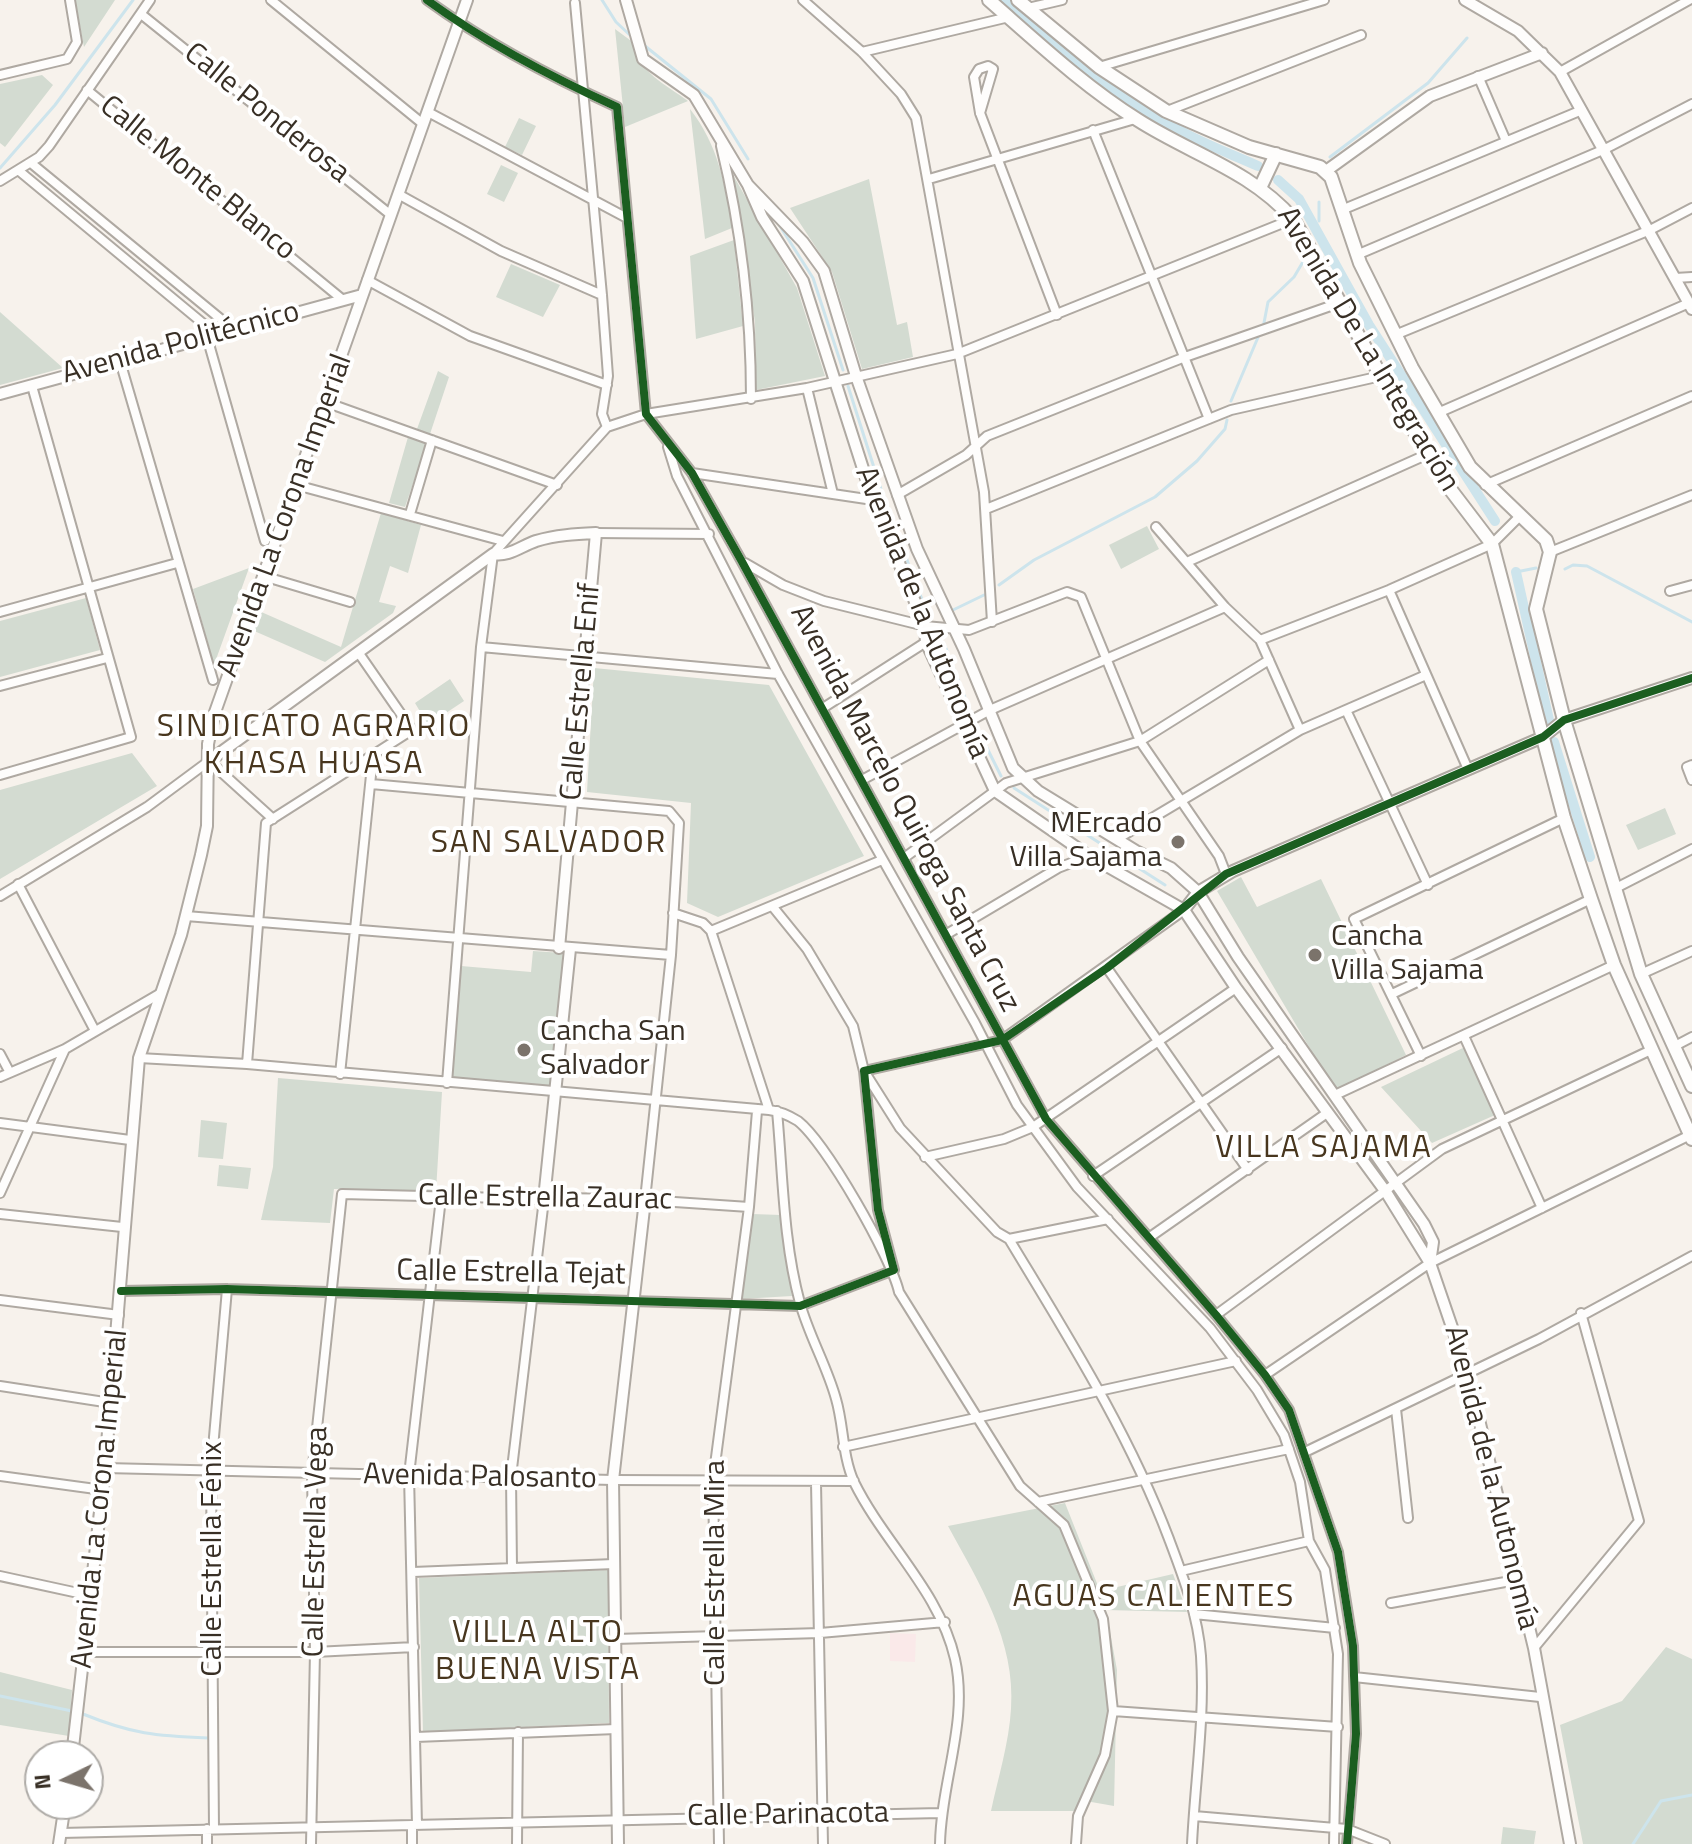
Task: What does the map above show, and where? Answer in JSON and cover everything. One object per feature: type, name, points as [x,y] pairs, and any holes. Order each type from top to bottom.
[{"type":"main road","name":"Avenida De La Integración","points":[[989,0],[1135,119],[1231,168],[1260,188],[1293,219],[1428,454],[1492,544],[1543,737]]},
{"type":"main road","name":"Avenida De La Integración","points":[[1023,4],[1099,67],[1166,111],[1249,147],[1313,164],[1326,171],[1395,335],[1470,467],[1485,485],[1546,540],[1550,552]]},
{"type":"main road","points":[[1260,188],[1276,154]]},
{"type":"main road","points":[[1550,552],[1536,609],[1564,720],[1641,974],[1692,1086]]},
{"type":"main road","points":[[1543,737],[1564,818],[1614,965],[1691,1136]]},
{"type":"street","points":[[0,75],[59,64],[73,52],[76,32],[70,0]]},
{"type":"street","points":[[0,181],[31,163],[49,146],[150,0]]},
{"type":"street","points":[[271,0],[423,124]]},
{"type":"street","points":[[427,0],[460,24],[617,107],[646,414]]},
{"type":"street","name":"Avenida La Corona Imperial","points":[[74,1740],[103,1490],[121,1291],[122,1227],[139,1058],[186,916],[207,826],[214,715],[467,0]]},
{"type":"street","points":[[626,0],[643,59],[694,95],[748,185]]},
{"type":"street","points":[[803,0],[862,52],[909,105],[920,133],[986,509],[992,622]]},
{"type":"street","points":[[1023,4],[1062,0]]},
{"type":"street","points":[[1099,67],[1324,0]]},
{"type":"street","points":[[1440,412],[1690,306],[1560,72],[1518,31],[1465,0]]},
{"type":"street","points":[[1560,72],[1689,0]]},
{"type":"street","points":[[575,3],[602,295],[607,385],[602,414],[607,427]]},
{"type":"street","name":"Calle Ponderosa","points":[[141,14],[391,215]]},
{"type":"street","points":[[862,52],[1009,17]]},
{"type":"street","points":[[1166,111],[1361,35]]},
{"type":"street","points":[[1326,171],[1411,106],[1478,76],[1542,53]]},
{"type":"street","points":[[980,113],[993,79],[993,69],[988,66],[979,69],[974,77],[980,113],[1057,315]]},
{"type":"street","points":[[1478,76],[1506,141]]},
{"type":"street","name":"Calle Monte Blanco","points":[[87,90],[343,300]]},
{"type":"street","points":[[1359,254],[1605,149],[1692,104]]},
{"type":"street","points":[[1344,209],[1582,110]]},
{"type":"street","points":[[428,112],[627,218]]},
{"type":"street","points":[[929,179],[998,156],[1135,119]]},
{"type":"street","points":[[1093,130],[1154,275],[1209,419]]},
{"type":"street","points":[[721,144],[734,201],[751,341],[751,399]]},
{"type":"street","points":[[31,163],[234,330]]},
{"type":"street","points":[[18,170],[212,336],[265,541]]},
{"type":"street","name":"Avenida de la Autonomía","points":[[748,185],[803,242],[824,271],[856,376],[922,561],[1013,768],[1020,777],[1117,839],[1171,868],[1198,892],[1238,957],[1433,1242],[1430,1263]]},
{"type":"street","name":"Avenida de la Autonomía","points":[[748,185],[762,217],[803,281],[832,380],[873,500],[925,626],[926,642],[995,791],[1089,856],[1184,910],[1236,988],[1386,1192],[1430,1263],[1468,1374],[1534,1648],[1540,1697],[1570,1844]]},
{"type":"street","points":[[398,194],[501,251],[602,295]]},
{"type":"street","points":[[1395,335],[1650,230],[1692,208]]},
{"type":"street","points":[[0,896],[147,807],[493,554],[607,427],[646,414],[751,399],[957,354],[1293,219]]},
{"type":"street","points":[[1675,278],[1692,277]]},
{"type":"street","points":[[367,280],[470,336],[607,385]]},
{"type":"street","name":"Avenida Politécnico","points":[[0,394],[362,295]]},
{"type":"street","points":[[897,495],[966,455],[987,436],[1185,357],[1342,302]]},
{"type":"street","points":[[120,361],[213,680]]},
{"type":"street","points":[[986,509],[1209,419],[1259,402],[1329,390],[1381,376]]},
{"type":"street","points":[[0,775],[131,737],[32,386]]},
{"type":"street","points":[[807,388],[833,494]]},
{"type":"street","points":[[1485,485],[1692,396]]},
{"type":"street","points":[[325,402],[557,485]]},
{"type":"street","name":"Avenida Marcelo Quiroga Santa Cruz","points":[[646,414],[692,473],[1046,1119],[1216,1315],[1289,1410],[1338,1552],[1353,1646],[1356,1734],[1347,1844]]},
{"type":"street","points":[[410,514],[432,440]]},
{"type":"street","name":"Avenida Marcelo Quiroga Santa Cruz","points":[[666,442],[677,476],[778,674],[1033,1127],[1077,1187],[1200,1317],[1236,1361],[1289,1449],[1300,1482],[1309,1541],[1325,1570],[1335,1628],[1338,1727],[1334,1844]]},
{"type":"street","points":[[1187,562],[1428,454]]},
{"type":"street","points":[[692,473],[873,500]]},
{"type":"street","points":[[296,485],[503,541]]},
{"type":"street","points":[[1550,552],[1692,495]]},
{"type":"street","points":[[1260,640],[1389,590],[1492,544],[1520,516]]},
{"type":"street","points":[[1156,527],[1225,607],[1260,640],[1300,730]]},
{"type":"street","name":"Calle Estrella Enif","points":[[544,1199],[556,1091],[583,655],[596,533]]},
{"type":"street","points":[[493,554],[511,553],[536,541],[565,534],[709,534]]},
{"type":"street","points":[[447,1083],[481,647],[493,554]]},
{"type":"street","points":[[741,560],[783,585],[824,601],[925,626],[969,630],[1067,592],[1081,597],[1140,741],[1219,856],[1226,874]]},
{"type":"street","points":[[0,612],[177,563]]},
{"type":"street","points":[[263,576],[350,602]]},
{"type":"street","points":[[1670,591],[1692,585]]},
{"type":"street","points":[[1389,590],[1467,767]]},
{"type":"street","points":[[862,780],[990,710],[1225,607]]},
{"type":"street","points":[[823,708],[926,642]]},
{"type":"street","points":[[481,647],[778,674]]},
{"type":"street","points":[[247,1064],[266,823],[412,730],[358,652]]},
{"type":"street","points":[[0,686],[107,658]]},
{"type":"street","points":[[904,858],[995,791],[1020,777],[1140,741],[1269,660]]},
{"type":"street","points":[[1117,839],[1178,799],[1300,730],[1426,675]]},
{"type":"street","points":[[864,1071],[986,1047],[1002,1040],[1107,968],[1184,910],[1198,892],[1226,874],[1386,802],[1543,737],[1564,720],[1692,678]]},
{"type":"street","points":[[1346,710],[1386,802],[1428,885]]},
{"type":"street","points":[[340,1074],[373,756]]},
{"type":"street","points":[[209,761],[273,819]]},
{"type":"street","points":[[1692,765],[1687,767],[1692,780]]},
{"type":"street","points":[[371,784],[669,811],[676,815],[679,823],[671,955],[657,1102],[613,1480],[618,1844]]},
{"type":"street","points":[[1421,1056],[1354,919],[1564,818]]},
{"type":"street","points":[[1614,889],[1692,849]]},
{"type":"street","points":[[947,934],[1058,868],[1089,856]]},
{"type":"street","points":[[711,931],[882,860]]},
{"type":"street","points":[[18,884],[94,1029]]},
{"type":"street","points":[[1392,994],[1591,899]]},
{"type":"street","points":[[773,907],[807,949],[853,1026],[864,1071],[878,1210],[899,1292],[1020,1486],[1064,1525],[1103,1619],[1113,1711],[1105,1755],[1078,1816],[1076,1844]]},
{"type":"street","points":[[673,913],[703,923],[711,931],[773,1111],[790,1258],[800,1306],[830,1377],[843,1447],[854,1481],[945,1622],[962,1698],[940,1813],[940,1844]]},
{"type":"street","points":[[186,916],[671,955]]},
{"type":"street","points":[[1641,974],[1692,951]]},
{"type":"street","points":[[1335,1095],[1614,965]]},
{"type":"street","points":[[1107,968],[1248,1170]]},
{"type":"street","points":[[925,1157],[1004,1139],[1033,1127],[1236,988]]},
{"type":"street","points":[[0,1077],[65,1049],[94,1029],[161,993]]},
{"type":"street","points":[[1464,1036],[1542,1208]]},
{"type":"street","points":[[1673,1047],[1692,1037]]},
{"type":"street","points":[[1093,1176],[1282,1048]]},
{"type":"street","points":[[0,1193],[65,1049]]},
{"type":"street","points":[[1216,1315],[1442,1149],[1651,1050]]},
{"type":"street","points":[[0,1054],[9,1071]]},
{"type":"street","points":[[139,1058],[247,1064],[773,1111],[797,1121],[832,1164],[894,1270]]},
{"type":"street","points":[[864,1071],[900,1128],[925,1157],[997,1232],[1009,1239],[1100,1391],[1146,1478],[1181,1571],[1194,1614],[1201,1654],[1201,1717],[1192,1844]]},
{"type":"street","name":"Calle Estrella Mira","points":[[719,1844],[713,1480],[749,1207],[757,1111]]},
{"type":"street","points":[[1150,1237],[1327,1113]]},
{"type":"street","points":[[0,1123],[130,1140]]},
{"type":"street","points":[[1265,1375],[1430,1263],[1691,1136]]},
{"type":"street","name":"Calle Estrella Zaurac","points":[[342,1194],[645,1200],[749,1207]]},
{"type":"street","name":"Calle Estrella Vega","points":[[311,1844],[315,1652],[312,1475],[342,1194]]},
{"type":"street","points":[[412,1844],[416,1737],[409,1475],[441,1198]]},
{"type":"street","points":[[512,1568],[511,1477],[544,1199]]},
{"type":"street","points":[[0,1214],[122,1227]]},
{"type":"street","points":[[1009,1239],[1108,1219]]},
{"type":"street","points":[[1305,1452],[1539,1339],[1581,1313],[1692,1256]]},
{"type":"street","name":"Calle Estrella Tejat","points":[[121,1291],[227,1289],[800,1306],[894,1270]]},
{"type":"street","name":"Calle Estrella Fénix","points":[[207,1844],[211,1829],[214,1651],[211,1471],[227,1289]]},
{"type":"street","points":[[0,1300],[119,1315]]},
{"type":"street","points":[[1534,1648],[1639,1521],[1581,1313]]},
{"type":"street","points":[[843,1447],[1236,1361]]},
{"type":"street","points":[[0,1386],[111,1403]]},
{"type":"street","points":[[1396,1409],[1408,1518]]},
{"type":"street","points":[[1038,1502],[1289,1449]]},
{"type":"street","name":"Avenida Palosanto","points":[[105,1468],[312,1475],[816,1483],[854,1481]]},
{"type":"street","points":[[0,1476],[103,1490]]},
{"type":"street","points":[[816,1483],[823,1844]]},
{"type":"street","points":[[1181,1571],[1309,1541]]},
{"type":"street","points":[[413,1572],[614,1564]]},
{"type":"street","points":[[0,1576],[92,1596]]},
{"type":"street","points":[[1391,1603],[1516,1580]]},
{"type":"street","points":[[1194,1614],[1335,1628]]},
{"type":"street","points":[[615,1639],[820,1633],[945,1622]]},
{"type":"street","points":[[86,1652],[315,1652],[414,1647]]},
{"type":"street","points":[[1354,1677],[1540,1697]]},
{"type":"street","points":[[1113,1711],[1338,1727]]},
{"type":"street","points":[[416,1737],[616,1729]]},
{"type":"street","points":[[517,1844],[518,1732]]},
{"type":"street","name":"Calle Parinacota","points":[[60,1838],[211,1829],[940,1813]]},
{"type":"street","points":[[1194,1816],[1347,1829],[1385,1844]]},
{"type":"shaded area","points":[[75,0],[115,0],[84,47]]},
{"type":"shaded area","points":[[615,29],[634,43],[640,62],[647,70],[688,101],[625,127]]},
{"type":"shaded area","points":[[42,75],[53,85],[5,147],[0,143],[0,84]]},
{"type":"shaded area","points":[[690,109],[707,136],[719,165],[732,228],[705,239]]},
{"type":"shaded area","points":[[519,118],[536,126],[522,155],[505,147]]},
{"type":"shaded area","points":[[501,165],[518,173],[504,202],[487,194]]},
{"type":"shaded area","points":[[732,173],[797,288],[825,376],[756,390],[755,322]]},
{"type":"shaded area","points":[[869,179],[897,325],[907,322],[913,357],[862,369],[832,272],[790,208]]},
{"type":"shaded area","points":[[734,240],[743,326],[696,339],[690,256]]},
{"type":"shaded area","points":[[511,264],[560,285],[543,317],[496,297]]},
{"type":"shaded area","points":[[0,312],[63,368],[0,385]]},
{"type":"shaded area","points":[[438,371],[449,377],[430,434],[417,429]]},
{"type":"shaded area","points":[[408,437],[427,443],[405,507],[389,503]]},
{"type":"shaded area","points":[[381,513],[421,525],[408,573],[390,566],[379,602],[396,606],[393,613],[325,662],[252,630],[259,611],[341,647]]},
{"type":"shaded area","points":[[1147,526],[1159,549],[1121,569],[1109,545]]},
{"type":"shaded area","points":[[249,568],[214,665],[193,589]]},
{"type":"shaded area","points":[[86,598],[100,650],[0,677],[0,621]]},
{"type":"shaded area","points":[[594,668],[769,685],[864,856],[718,917],[687,903],[691,803],[587,792]]},
{"type":"shaded area","points":[[450,679],[464,701],[428,725],[415,703]]},
{"type":"shaded area","points":[[132,753],[157,786],[0,879],[0,790]]},
{"type":"shaded area","points":[[1665,808],[1676,834],[1638,850],[1626,825]]},
{"type":"shaded area","points":[[1241,877],[1257,907],[1321,879],[1406,1055],[1335,1091],[1217,891]]},
{"type":"shaded area","points":[[533,951],[563,953],[552,1086],[452,1077],[461,966],[531,972]]},
{"type":"shaded area","points":[[1465,1047],[1495,1115],[1432,1143],[1381,1087]]},
{"type":"shaded area","points":[[278,1078],[442,1092],[436,1191],[334,1189],[330,1223],[261,1220],[273,1167]]},
{"type":"shaded area","points":[[201,1120],[227,1123],[223,1159],[198,1157]]},
{"type":"shaded area","points":[[219,1165],[251,1168],[248,1189],[217,1186]]},
{"type":"shaded area","points":[[752,1214],[781,1215],[792,1296],[741,1299]]},
{"type":"shaded area","points":[[1065,1503],[1100,1591],[1173,1574],[1187,1612],[1106,1610],[1117,1670],[1114,1806],[1080,1800],[1075,1811],[991,1811],[1010,1722],[1008,1660],[993,1613],[948,1526]]},
{"type":"shaded area","points":[[608,1570],[609,1723],[423,1732],[419,1578]]},
{"type":"shaded area","points":[[890,1633],[916,1634],[915,1662],[890,1661]]},
{"type":"shaded area","points":[[1666,1647],[1692,1659],[1692,1844],[1583,1844],[1560,1725],[1622,1701]]},
{"type":"shaded area","points":[[0,1672],[72,1690],[69,1736],[0,1725]]},
{"type":"shaded area","points":[[1503,1827],[1536,1831],[1534,1844],[1501,1844]]},
{"type":"waterway","points":[[0,168],[55,105],[133,0]]},
{"type":"waterway","points":[[602,0],[616,22],[632,37]]},
{"type":"waterway","points":[[1006,0],[1088,70],[1132,102],[1188,135],[1258,166]]},
{"type":"waterway","points":[[1330,157],[1428,83],[1467,38]]},
{"type":"waterway","points":[[645,46],[711,99],[748,159]]},
{"type":"waterway","points":[[1278,180],[1299,199],[1369,325],[1495,521]]},
{"type":"waterway","points":[[1319,202],[1319,221]]},
{"type":"waterway","points":[[778,223],[813,278],[843,370]]},
{"type":"waterway","points":[[1263,328],[1268,302],[1294,277],[1307,255]]},
{"type":"waterway","points":[[1231,401],[1259,335]]},
{"type":"waterway","points":[[848,386],[885,502],[929,618]]},
{"type":"waterway","points":[[999,585],[1034,560],[1155,497],[1197,461],[1225,429],[1227,420]]},
{"type":"waterway","points":[[1565,569],[1573,565],[1587,566],[1692,622]]},
{"type":"waterway","points":[[1516,572],[1536,568]]},
{"type":"waterway","points":[[1516,572],[1551,729]]},
{"type":"waterway","points":[[953,610],[984,595]]},
{"type":"waterway","points":[[945,646],[970,711]]},
{"type":"waterway","points":[[977,728],[1001,776]]},
{"type":"waterway","points":[[1554,742],[1590,857]]},
{"type":"waterway","points":[[1014,788],[1165,885]]},
{"type":"waterway","points":[[0,1696],[72,1711]]},
{"type":"waterway","points":[[83,1714],[144,1733],[208,1738]]},
{"type":"waterway","points":[[1633,1844],[1661,1801],[1692,1795]]},
{"type":"cycle path","points":[[427,0],[519,58],[617,107],[646,414],[692,473],[1046,1119],[1216,1315],[1289,1410],[1338,1552],[1353,1646],[1356,1734],[1347,1844]]},
{"type":"cycle path","points":[[121,1291],[227,1289],[800,1306],[894,1270],[878,1210],[864,1071],[1002,1040],[1107,968],[1226,874],[1543,737],[1564,720],[1692,678]]},
{"type":"place","name":"MErcado Villa Sajama","points":[[1178,842]]},
{"type":"place","name":"Cancha Villa Sajama","points":[[1315,955]]},
{"type":"place","name":"Cancha San Salvador","points":[[524,1050]]},
{"type":"district","name":"SINDICATO AGRARIO KHASA HUASA","points":[[314,746]]},
{"type":"district","name":"SAN SALVADOR","points":[[549,844]]},
{"type":"district","name":"VILLA SAJAMA","points":[[1324,1149]]},
{"type":"district","name":"AGUAS CALIENTES","points":[[1154,1598]]},
{"type":"district","name":"VILLA ALTO BUENA VISTA","points":[[538,1652]]}]
